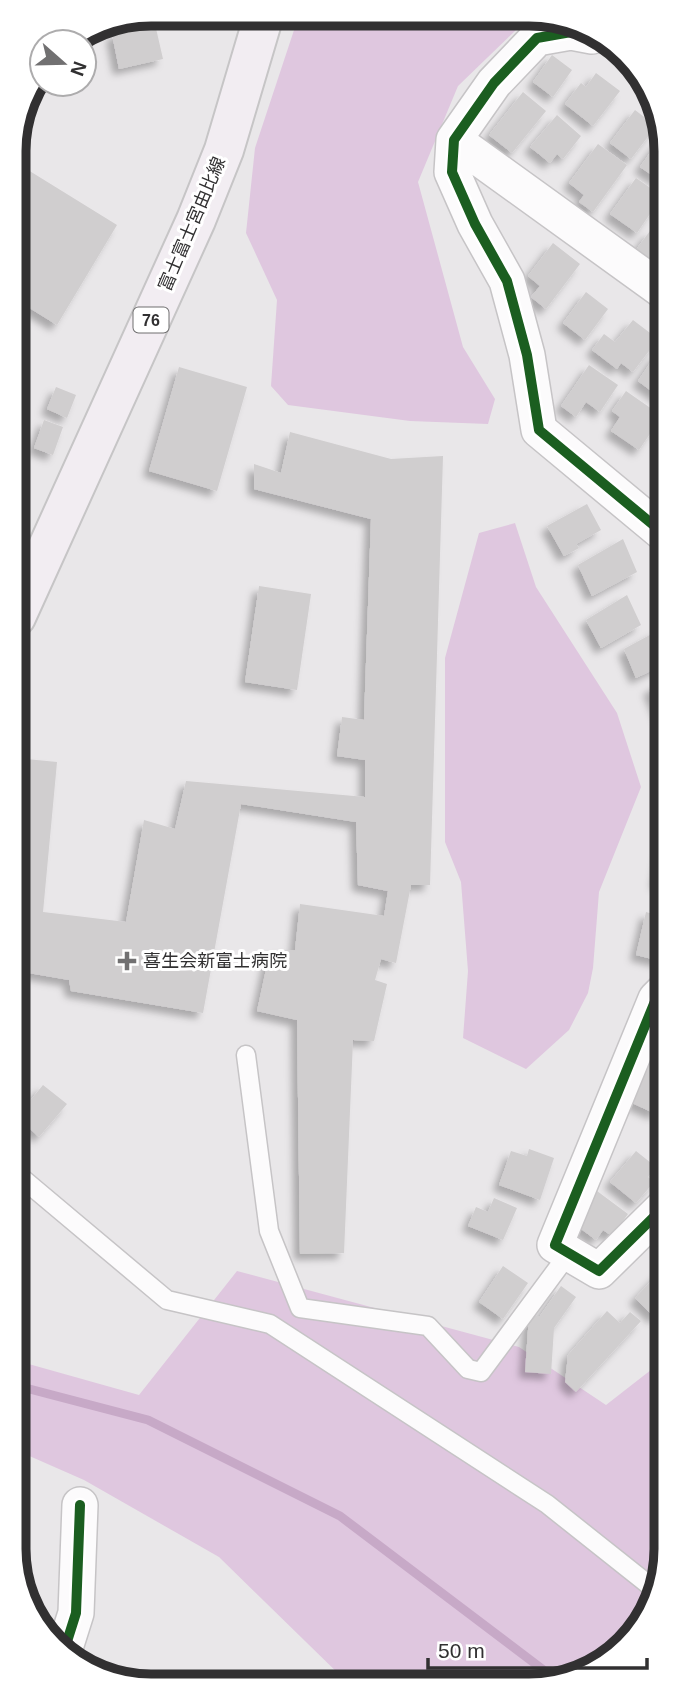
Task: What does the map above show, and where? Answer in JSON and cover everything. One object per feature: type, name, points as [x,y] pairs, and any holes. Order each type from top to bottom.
[{"type":"main road","name":"富士富士宮由比線","points":[[27,593],[196,220],[224,150],[261,26]]},
{"type":"street","points":[[567,33],[537,38],[494,83],[454,140],[452,172],[475,224],[508,281],[527,355],[539,430],[654,525]]},
{"type":"street","points":[[454,140],[654,284]]},
{"type":"street","points":[[653,1005],[555,1245],[599,1271],[653,1218]]},
{"type":"street","points":[[67,1641],[76,1614],[80,1505]]},
{"type":"lane","points":[[246,1055],[269,1231],[300,1308],[428,1326],[468,1369],[481,1372],[569,1253]]},
{"type":"lane","points":[[26,1182],[167,1300],[270,1324],[547,1504],[648,1584]]},
{"type":"shaded area","points":[[295,26],[525,26],[517,29],[458,86],[418,182],[463,347],[495,399],[488,424],[410,421],[288,405],[271,386],[277,300],[246,233],[255,148]]},
{"type":"shaded area","points":[[515,523],[536,587],[617,713],[641,787],[599,892],[593,968],[588,993],[569,1030],[526,1069],[463,1038],[468,971],[461,882],[445,842],[445,658],[479,533]]},
{"type":"shaded area","points":[[237,1271],[519,1347],[606,1405],[653,1368],[653,1556],[647,1589],[628,1625],[611,1643],[584,1661],[569,1667],[528,1674],[339,1674],[219,1557],[84,1480],[26,1455],[26,1363],[139,1395]]},
{"type":"building","points":[[155,26],[163,59],[119,69],[112,34]]},
{"type":"building","points":[[552,55],[572,70],[553,97],[533,82]]},
{"type":"building","points":[[596,73],[620,91],[593,126],[565,104],[581,83],[586,87]]},
{"type":"building","points":[[523,92],[546,111],[512,153],[489,135]]},
{"type":"building","points":[[635,110],[650,121],[652,131],[631,159],[610,143]]},
{"type":"building","points":[[557,115],[581,136],[563,159],[557,154],[550,163],[530,147]]},
{"type":"building","points":[[598,144],[627,165],[593,212],[579,202],[584,195],[569,183]]},
{"type":"building","points":[[654,147],[654,177],[640,167]]},
{"type":"building","points":[[27,172],[117,225],[57,325],[27,306]]},
{"type":"building","points":[[636,178],[654,190],[654,208],[637,233],[610,214]]},
{"type":"building","points":[[650,231],[654,234],[654,266],[635,251]]},
{"type":"building","points":[[553,243],[580,264],[546,309],[531,297],[540,286],[528,276]]},
{"type":"building","points":[[586,292],[608,309],[585,340],[563,323]]},
{"type":"building","points":[[633,320],[654,336],[654,344],[633,372],[621,363],[617,369],[592,350],[604,334],[615,342]]},
{"type":"building","points":[[654,358],[654,393],[638,381]]},
{"type":"building","points":[[589,365],[618,385],[600,412],[586,402],[576,417],[561,406]]},
{"type":"building","points":[[179,367],[247,387],[217,491],[149,471]]},
{"type":"building","points":[[56,387],[76,395],[67,418],[47,409]]},
{"type":"building","points":[[626,391],[654,410],[654,428],[639,450],[611,431],[620,417],[612,411]]},
{"type":"building","points":[[44,420],[63,427],[53,455],[34,448]]},
{"type":"building","points":[[290,432],[391,459],[443,456],[430,885],[411,885],[396,963],[381,959],[375,980],[387,984],[374,1041],[353,1040],[344,1253],[300,1254],[297,1020],[257,1011],[270,951],[295,950],[300,904],[384,916],[388,891],[358,885],[356,822],[241,804],[203,1013],[71,991],[69,980],[26,973],[27,759],[57,762],[43,912],[126,922],[144,820],[175,829],[186,781],[365,797],[365,760],[337,756],[342,717],[364,720],[371,519],[254,489],[254,464],[281,473]]},
{"type":"building","points":[[587,504],[601,530],[576,544],[579,548],[564,556],[547,526]]},
{"type":"building","points":[[623,539],[637,572],[592,596],[578,565]]},
{"type":"building","points":[[259,586],[311,594],[297,690],[245,682]]},
{"type":"building","points":[[627,595],[641,625],[601,648],[586,620]]},
{"type":"building","points":[[654,633],[654,670],[636,678],[624,649]]},
{"type":"building","points":[[646,912],[653,914],[653,959],[636,955]]},
{"type":"building","points":[[651,1058],[653,1059],[653,1113],[632,1103]]},
{"type":"building","points":[[43,1085],[67,1104],[39,1137],[26,1125],[26,1106]]},
{"type":"building","points":[[529,1149],[554,1158],[540,1200],[499,1185],[511,1151],[527,1156]]},
{"type":"building","points":[[636,1151],[653,1165],[653,1170],[648,1177],[653,1183],[636,1203],[610,1182]]},
{"type":"building","points":[[597,1191],[628,1214],[612,1236],[603,1230],[596,1240],[573,1223]]},
{"type":"building","points":[[494,1198],[517,1208],[503,1240],[468,1226],[476,1207],[488,1212]]},
{"type":"building","points":[[503,1266],[528,1283],[503,1319],[479,1302]]},
{"type":"building","points":[[653,1279],[653,1316],[635,1298]]},
{"type":"building","points":[[561,1286],[576,1297],[554,1328],[551,1374],[525,1372],[529,1316],[540,1316]]},
{"type":"building","points":[[607,1311],[620,1323],[630,1312],[641,1321],[576,1392],[565,1382],[568,1355]]},
{"type":"waterway","points":[[26,1388],[148,1420],[340,1516],[547,1673]]},
{"type":"cycle path","points":[[567,33],[537,38],[494,83],[454,140],[452,172],[475,224],[507,281],[527,355],[539,430],[654,525]]},
{"type":"cycle path","points":[[653,1005],[555,1245],[599,1271],[653,1218]]},
{"type":"cycle path","points":[[67,1641],[76,1613],[80,1505]]},
{"type":"place","name":"喜生会新富士病院","points":[[127,961]]}]
